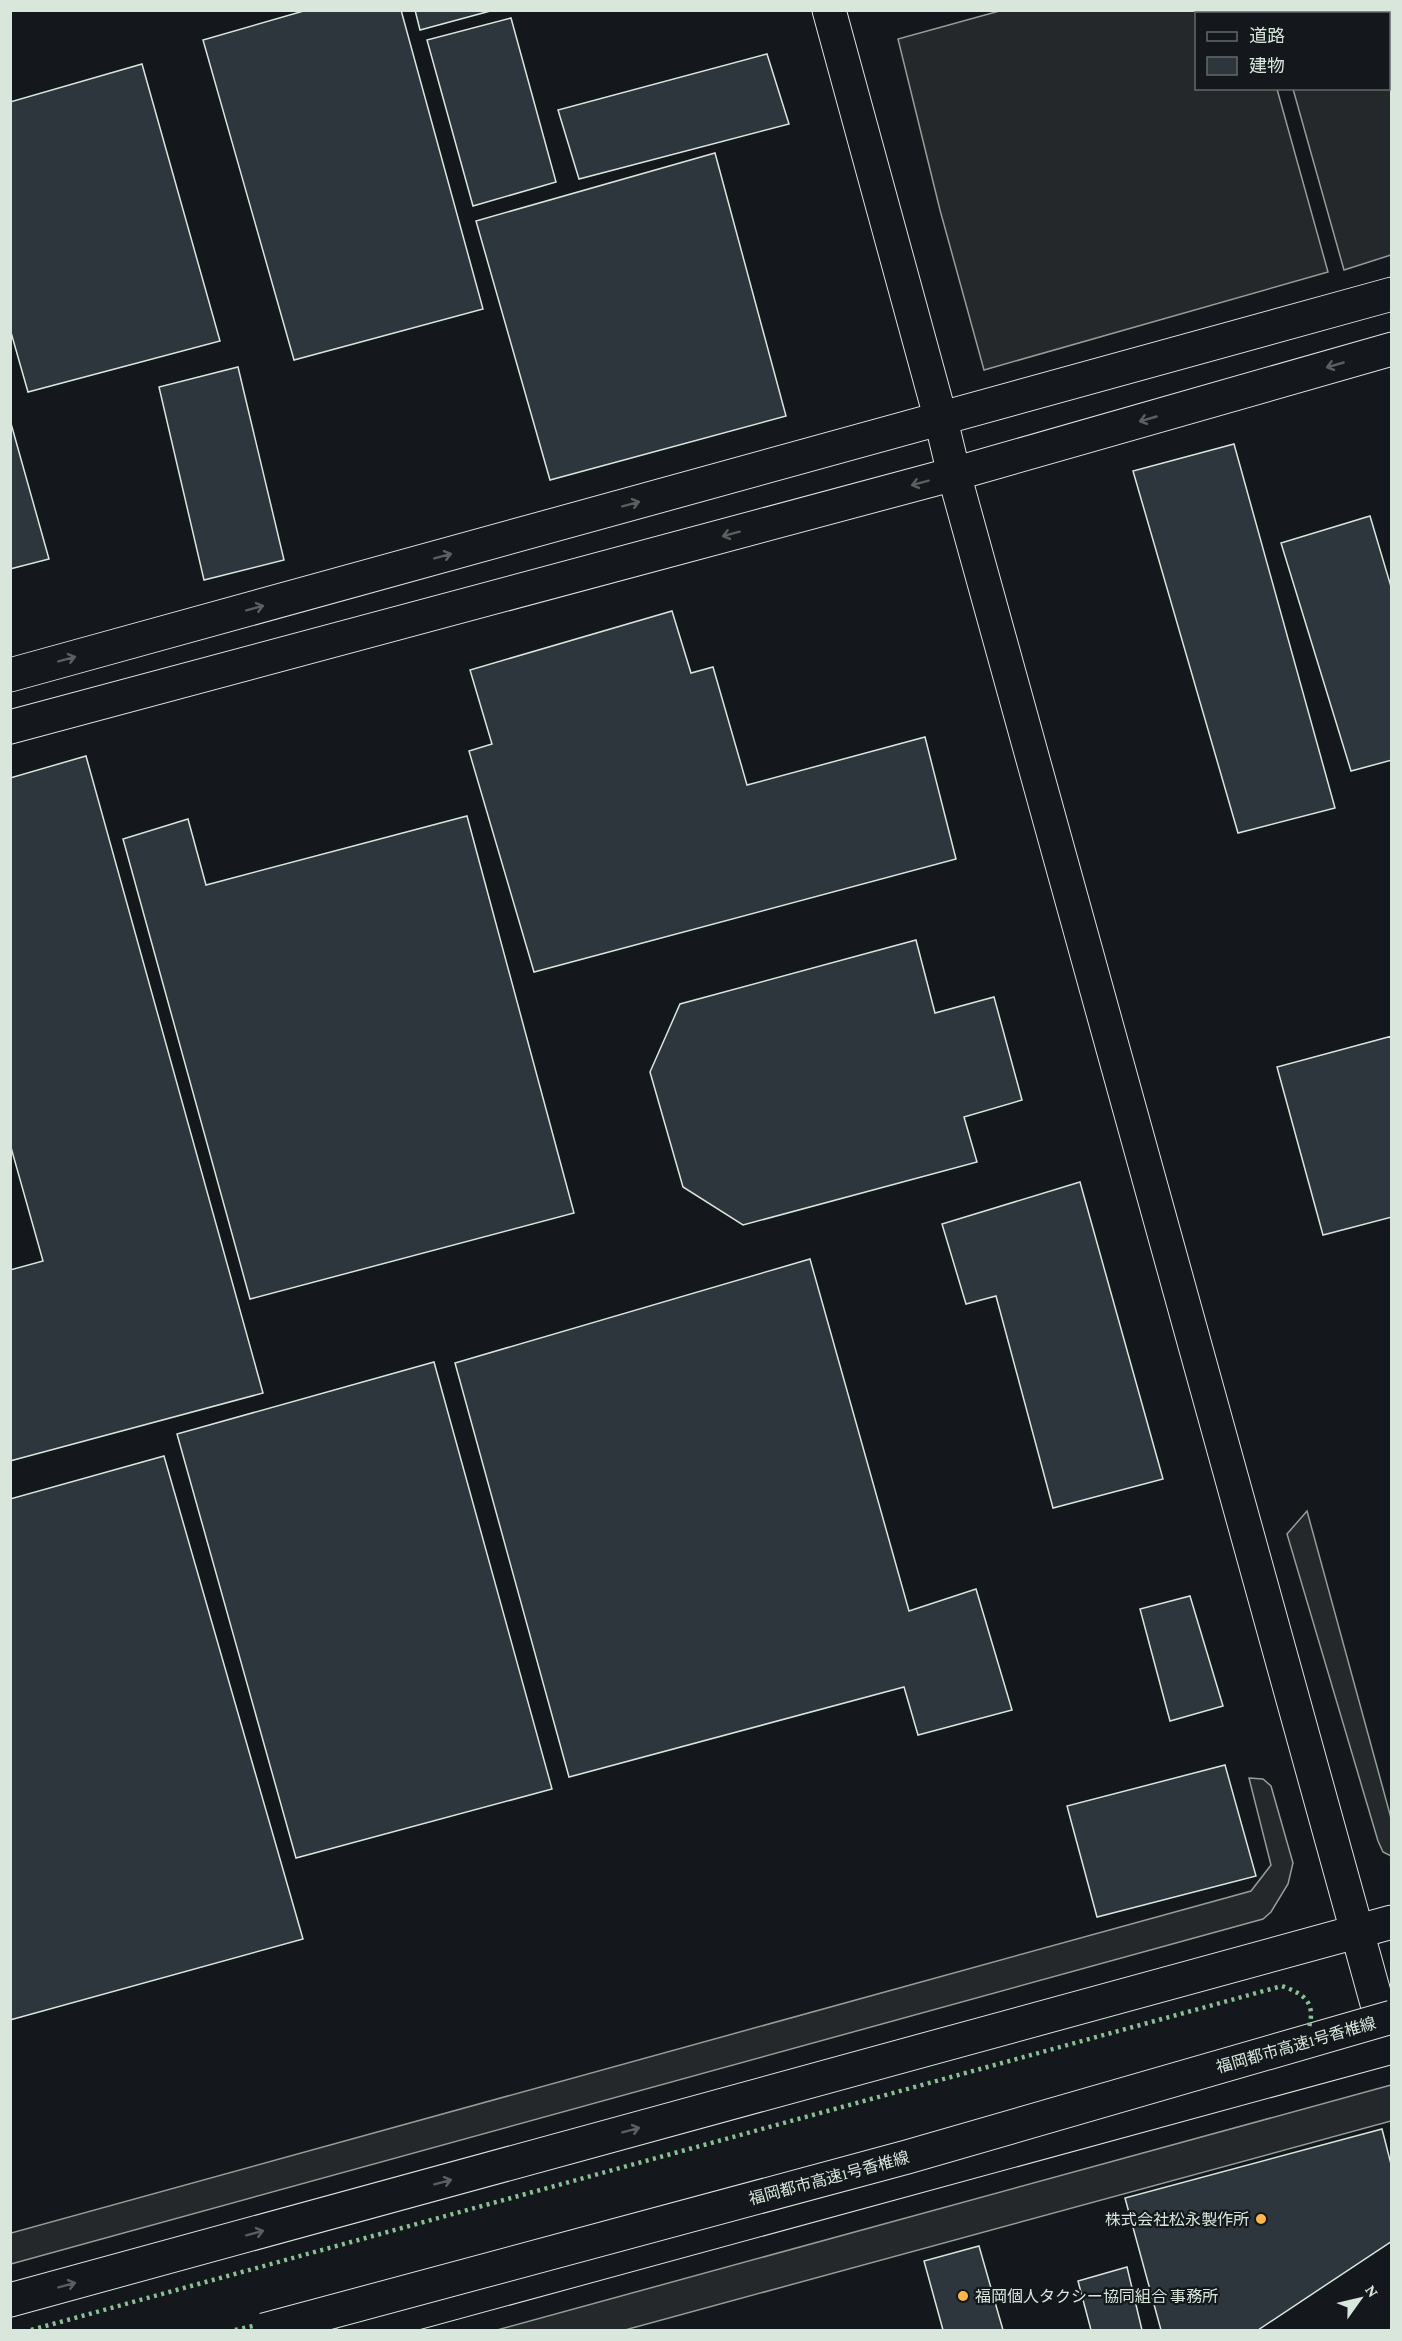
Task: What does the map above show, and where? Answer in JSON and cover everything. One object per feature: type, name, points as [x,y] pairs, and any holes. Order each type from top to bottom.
[{"type":"main road","points":[[354,2331],[1391,2038],[1358,1931],[954,474],[829,10]]},
{"type":"main road","points":[[10,675],[1392,294]]},
{"type":"main road","points":[[10,727],[954,474],[1392,349]]},
{"type":"main road","points":[[10,2300],[1392,1922]]},
{"type":"main road","name":"福岡都市高速1号香椎線","points":[[264,2331],[907,2157],[1391,2038]]},
{"type":"main road","name":"福岡都市高速1号香椎線","points":[[320,2331],[1391,2038]]},
{"type":"shaded area","points":[[1003,10],[1255,11],[1195,12],[1195,90],[1277,90],[1328,272],[984,370],[940,210],[898,39]]},
{"type":"shaded area","points":[[1391,11],[1391,255],[1344,270],[1293,90],[1390,90],[1390,12],[1271,12]]},
{"type":"shaded area","points":[[1307,1511],[1391,1818],[1391,1856],[1383,1852],[1378,1841],[1287,1534]]},
{"type":"shaded area","points":[[1249,1778],[1263,1779],[1271,1786],[1293,1863],[1288,1884],[1271,1912],[1263,1919],[11,2264],[11,2233],[1251,1891],[1271,1865]]},
{"type":"shaded area","points":[[1391,2085],[1391,2121],[625,2330],[497,2330]]},
{"type":"building","points":[[307,10],[401,10],[483,309],[294,360],[203,40]]},
{"type":"building","points":[[415,10],[494,10],[420,30]]},
{"type":"building","points":[[511,18],[556,182],[473,206],[427,40]]},
{"type":"building","points":[[767,54],[789,124],[579,179],[558,110]]},
{"type":"building","points":[[142,64],[220,341],[28,392],[10,329],[10,102]]},
{"type":"building","points":[[715,153],[786,416],[550,480],[476,221]]},
{"type":"building","points":[[238,367],[284,560],[204,580],[159,387]]},
{"type":"building","points":[[10,420],[49,559],[10,569]]},
{"type":"building","points":[[1234,444],[1335,808],[1238,833],[1133,471]]},
{"type":"building","points":[[1370,516],[1392,590],[1392,760],[1351,771],[1281,543]]},
{"type":"building","points":[[672,611],[691,673],[713,667],[747,785],[925,737],[956,859],[534,972],[469,751],[492,744],[470,670]]},
{"type":"building","points":[[86,756],[263,1393],[10,1461],[10,1270],[43,1261],[10,1144],[10,778]]},
{"type":"building","points":[[467,816],[574,1213],[250,1299],[123,839],[188,819],[206,885]]},
{"type":"building","points":[[916,940],[935,1013],[994,997],[1022,1100],[964,1117],[977,1162],[743,1225],[683,1187],[650,1072],[680,1004]]},
{"type":"building","points":[[1392,1036],[1392,1217],[1323,1235],[1277,1067]]},
{"type":"building","points":[[1080,1182],[1163,1479],[1053,1508],[996,1296],[966,1304],[942,1224]]},
{"type":"building","points":[[810,1259],[909,1611],[976,1589],[1012,1710],[918,1735],[904,1687],[569,1777],[455,1363]]},
{"type":"building","points":[[434,1362],[552,1789],[296,1858],[177,1434]]},
{"type":"building","points":[[164,1456],[303,1939],[10,2020],[10,1499]]},
{"type":"building","points":[[1190,1596],[1223,1706],[1170,1721],[1140,1609]]},
{"type":"building","points":[[1225,1765],[1256,1876],[1097,1917],[1067,1806]]},
{"type":"building","name":"株式会社松永製作所","points":[[1382,2129],[1392,2168],[1392,2241],[1258,2330],[1161,2330],[1125,2198]]},
{"type":"building","name":"福岡個人タクシー協同組合 事務所","points":[[979,2246],[1003,2330],[943,2330],[924,2261]]},
{"type":"building","name":"株式会社松永製作所","points":[[1127,2267],[1142,2330],[1091,2330],[1078,2281]]},
{"type":"hedge","points":[[31,2330],[1282,1986],[1296,1992],[1306,2000],[1311,2011],[1309,2027]]},
{"type":"hedge","points":[[235,2330],[253,2326]]},
{"type":"place","name":"株式会社松永製作所","points":[[1261,2219]]},
{"type":"place","name":"福岡個人タクシー協同組合 事務所","points":[[963,2296]]}]
